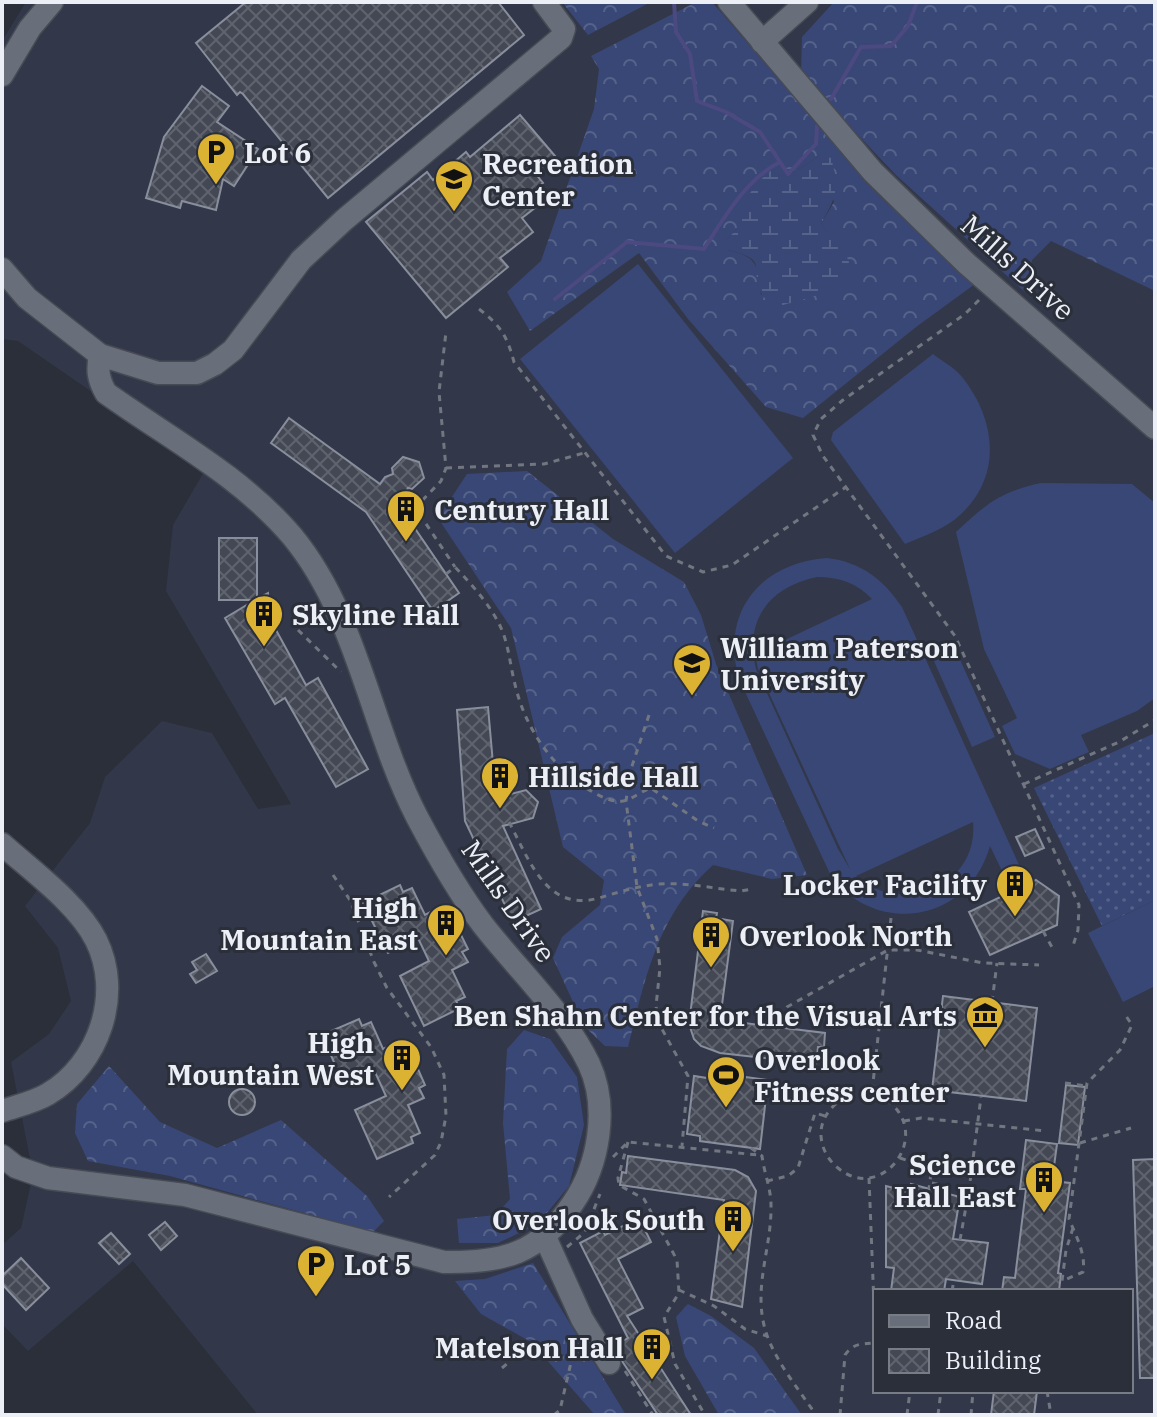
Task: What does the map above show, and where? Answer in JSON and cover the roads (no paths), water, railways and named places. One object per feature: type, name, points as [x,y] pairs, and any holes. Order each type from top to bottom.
[{"type":"street","points":[[2,75],[30,28],[52,2]]},
{"type":"street","points":[[2,269],[27,298],[100,355],[158,373],[197,373],[233,350],[301,260],[344,220],[561,38],[564,29],[544,2]]},
{"type":"street","name":"Mills Drive","points":[[729,2],[873,172],[993,286],[1155,428]]},
{"type":"street","points":[[762,42],[807,2]]},
{"type":"street","name":"Mills Drive","points":[[2,1156],[16,1167],[48,1178],[185,1195],[444,1262],[478,1262],[509,1255],[540,1242],[549,1246],[561,1220],[582,1189],[593,1160],[600,1122],[590,1068],[575,1039],[482,923],[422,826],[389,749],[337,609],[292,536],[227,476],[106,393],[97,369],[100,355]]},
{"type":"street","points":[[2,844],[70,905],[95,938],[105,965],[107,1009],[93,1048],[74,1075],[46,1096],[2,1111]]},
{"type":"street","points":[[549,1246],[582,1319],[609,1363]]},
{"type":"waterway","points":[[674,2],[676,32],[690,54],[697,101],[726,112],[760,132],[788,174],[816,144],[817,126]]},
{"type":"waterway","points":[[831,99],[861,47],[891,46],[908,26],[917,2]]},
{"type":"waterway","points":[[555,299],[627,242],[704,249],[746,189],[780,162]]},
{"type":"place","name":"Lot 6","points":[[216,186]]},
{"type":"place","name":"Recreation Center","points":[[454,213]]},
{"type":"place","name":"Century Hall","points":[[406,543]]},
{"type":"place","name":"Skyline Hall","points":[[264,648]]},
{"type":"place","name":"William Paterson University","points":[[692,697]]},
{"type":"place","name":"Hillside Hall","points":[[500,810]]},
{"type":"place","name":"Locker Facility","points":[[1015,918]]},
{"type":"place","name":"High Mountain East","points":[[446,957]]},
{"type":"place","name":"Overlook North","points":[[711,969]]},
{"type":"place","name":"Ben Shahn Center for the Visual Arts","points":[[985,1049]]},
{"type":"place","name":"High Mountain West","points":[[402,1092]]},
{"type":"place","name":"Overlook Fitness center","points":[[726,1109]]},
{"type":"place","name":"Science Hall East","points":[[1044,1214]]},
{"type":"place","name":"Overlook South","points":[[733,1253]]},
{"type":"place","name":"Lot 5","points":[[316,1298]]},
{"type":"place","name":"Matelson Hall","points":[[652,1381]]}]
